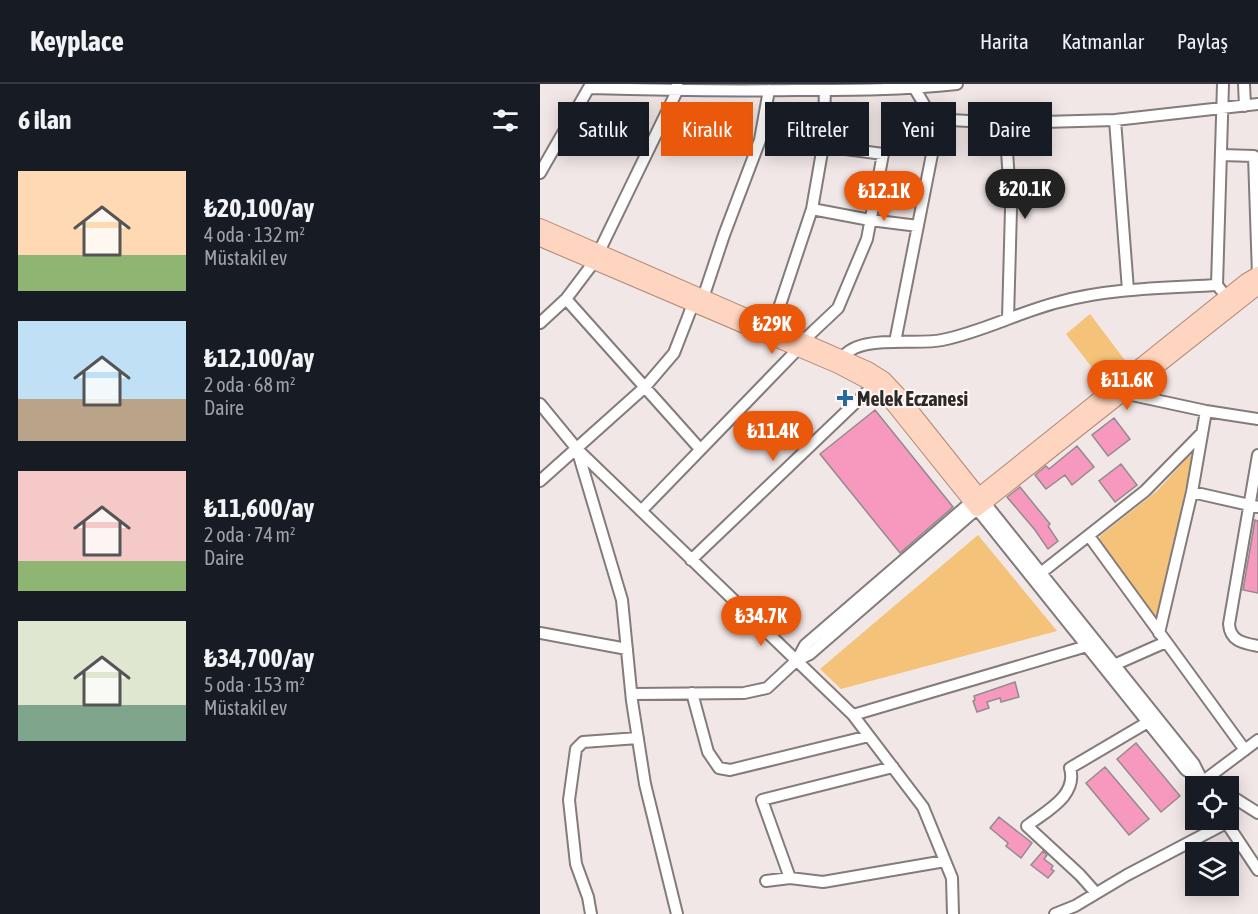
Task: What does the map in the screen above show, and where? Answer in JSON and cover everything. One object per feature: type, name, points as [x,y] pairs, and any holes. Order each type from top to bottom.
[{"type":"main road","points":[[540,226],[596,257],[699,303],[884,380],[899,395],[978,502]]},
{"type":"main road","points":[[540,239],[596,257]]},
{"type":"main road","points":[[978,502],[1229,301],[1258,274]]},
{"type":"main road","points":[[1229,301],[1258,287]]},
{"type":"main road","points":[[699,303],[773,326],[801,344]]},
{"type":"main road","points":[[840,361],[874,385],[892,403],[978,502]]},
{"type":"street","points":[[540,173],[590,86],[825,90],[855,87],[915,88],[957,84]]},
{"type":"street","points":[[1223,84],[1217,285],[1229,301]]},
{"type":"street","points":[[1244,84],[1245,106]]},
{"type":"street","points":[[540,323],[584,279],[677,87]]},
{"type":"street","points":[[915,88],[923,102]]},
{"type":"street","points":[[540,481],[645,387],[674,353],[699,303],[760,140],[769,90]]},
{"type":"street","points":[[825,90],[825,102]]},
{"type":"street","points":[[1052,122],[1115,120],[1258,104]]},
{"type":"street","points":[[1115,120],[1128,290]]},
{"type":"street","points":[[641,510],[838,308],[867,239],[883,154],[869,152]]},
{"type":"street","points":[[1221,155],[1256,156],[1258,274]]},
{"type":"street","points":[[773,326],[812,209],[821,156]]},
{"type":"street","points":[[895,342],[932,156]]},
{"type":"street","points":[[1007,156],[1011,209],[1008,319]]},
{"type":"street","points":[[812,209],[918,226]]},
{"type":"street","points":[[840,361],[855,347],[895,342],[938,341],[967,335],[1060,301],[1128,290],[1217,285]]},
{"type":"street","points":[[566,299],[700,449]]},
{"type":"street","points":[[691,560],[874,385]]},
{"type":"street","points":[[1118,391],[1206,411],[1258,419]]},
{"type":"street","points":[[540,404],[577,449],[853,715],[923,807],[952,879],[953,914]]},
{"type":"street","points":[[1114,665],[1162,637],[1206,411]]},
{"type":"street","points":[[1037,576],[1145,491],[1200,435]]},
{"type":"street","points":[[577,449],[622,600],[645,784],[677,914]]},
{"type":"street","points":[[1258,455],[1253,506],[1228,624],[1236,640],[1258,646]]},
{"type":"street","points":[[1192,492],[1253,506]]},
{"type":"street","points":[[632,694],[744,693],[767,688],[796,661],[810,654],[978,502],[1091,643],[1148,722],[1186,770],[1194,776]]},
{"type":"street","points":[[1089,536],[1245,750]]},
{"type":"street","points":[[540,633],[627,649]]},
{"type":"street","points":[[1091,643],[1114,665],[1194,764],[1201,776]]},
{"type":"street","points":[[853,715],[1091,643]]},
{"type":"street","points":[[692,693],[708,752],[719,768],[730,770],[869,736]]},
{"type":"street","points":[[1096,892],[1027,825],[1066,794],[1071,782],[1070,768],[1148,722]]},
{"type":"street","points":[[591,914],[588,897],[576,864],[569,800],[576,749],[583,742],[638,738]]},
{"type":"street","points":[[1216,776],[1258,740]]},
{"type":"street","points":[[790,878],[762,800],[893,767]]},
{"type":"street","points":[[1239,801],[1258,813]]},
{"type":"street","points":[[1055,914],[1076,910],[1096,892],[1209,830]]},
{"type":"street","points":[[1231,830],[1258,870]]},
{"type":"street","points":[[766,881],[790,878],[823,882],[945,861]]},
{"type":"shaded area","points":[[1090,314],[1127,363],[1104,383],[1066,334]]},
{"type":"shaded area","points":[[1190,455],[1192,458],[1159,618],[1100,542],[1100,536],[1157,491]]},
{"type":"shaded area","points":[[978,535],[1057,631],[841,689],[820,669]]},
{"type":"building","points":[[875,410],[953,507],[900,553],[820,454]]},
{"type":"building","points":[[1114,418],[1130,439],[1108,456],[1092,435]]},
{"type":"building","points":[[1077,446],[1094,467],[1072,485],[1065,475],[1046,489],[1035,475],[1046,466],[1049,469]]},
{"type":"building","points":[[1121,464],[1137,485],[1115,502],[1099,481]]},
{"type":"building","points":[[1020,487],[1050,524],[1048,526],[1058,541],[1048,549],[1007,497]]},
{"type":"building","points":[[1255,520],[1258,521],[1258,593],[1243,590]]},
{"type":"building","points":[[1015,682],[1019,697],[1001,702],[1000,698],[987,702],[989,708],[977,712],[973,701],[974,696]]},
{"type":"building","points":[[1136,743],[1180,796],[1161,812],[1117,759]]},
{"type":"building","points":[[1105,767],[1149,819],[1129,835],[1086,783]]},
{"type":"building","points":[[999,817],[1032,843],[1021,858],[1006,846],[1008,843],[990,828]]},
{"type":"building","points":[[1043,851],[1047,855],[1044,859],[1053,866],[1051,869],[1054,871],[1048,878],[1031,865]]},
{"type":"place","name":"Melek Eczanesi","points":[[845,398]]}]
